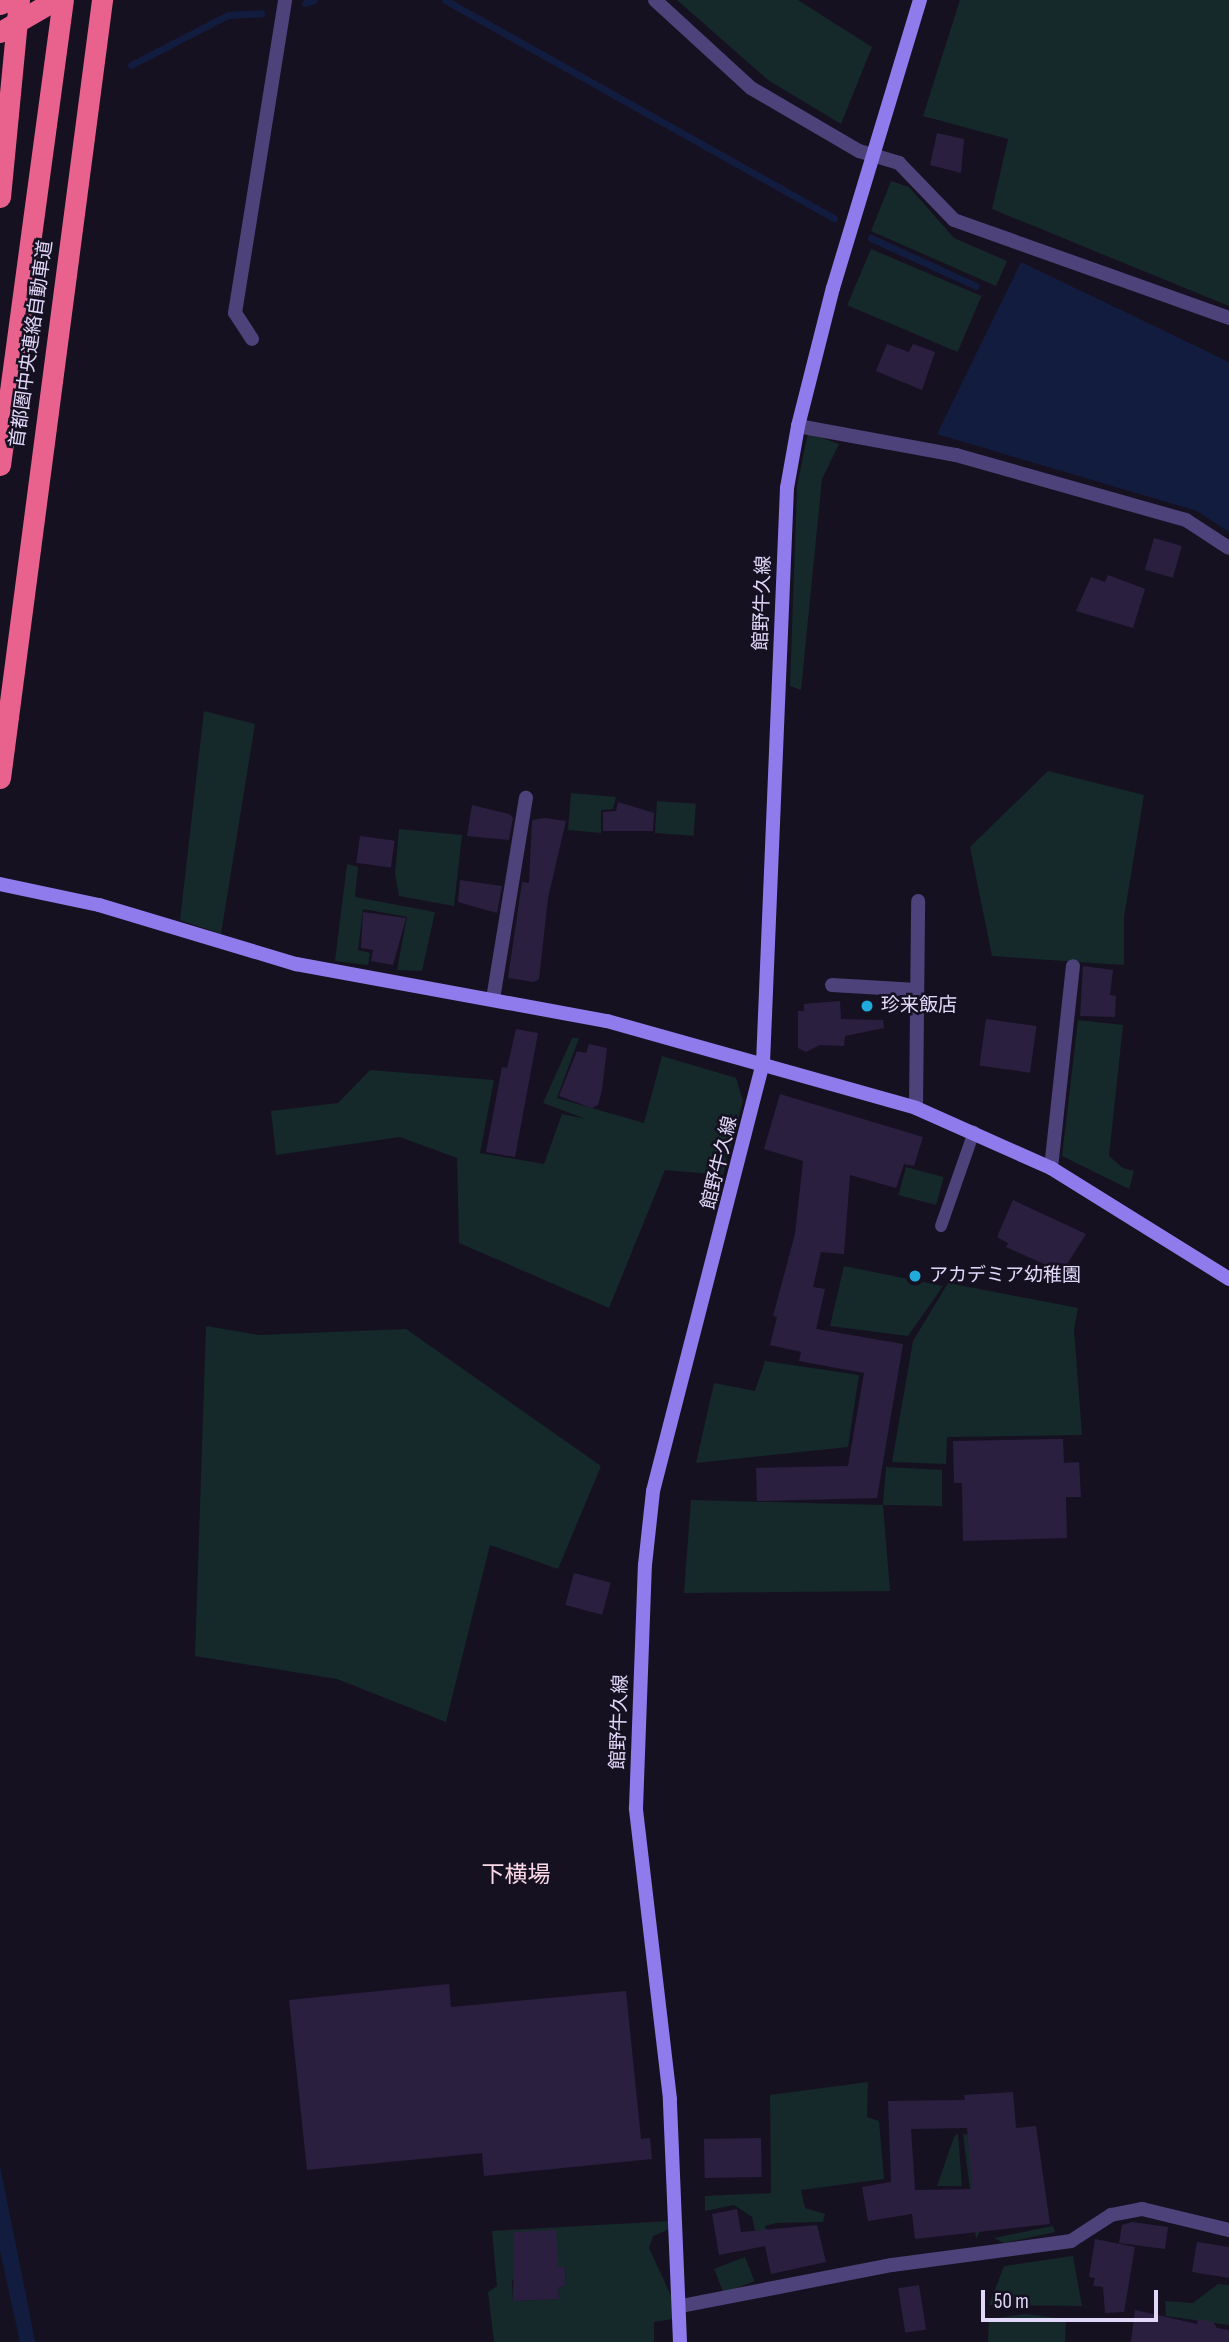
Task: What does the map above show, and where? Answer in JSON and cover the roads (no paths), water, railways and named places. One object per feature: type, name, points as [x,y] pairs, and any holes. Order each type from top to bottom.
[{"type":"highway","points":[[0,4],[9,0]]},
{"type":"highway","points":[[0,197],[19,0]]},
{"type":"highway","points":[[0,32],[55,0]]},
{"type":"highway","name":"首都圏中央連絡自動車道","points":[[0,465],[63,0]]},
{"type":"highway","name":"首都圏中央連絡自動車道","points":[[0,778],[102,0]]},
{"type":"main road","name":"館野牛久線","points":[[680,2342],[681,2306],[670,2099],[636,1808],[645,1565],[653,1491],[763,1062],[787,488],[798,426],[833,288],[875,157],[920,0]]},
{"type":"main road","points":[[0,884],[99,905],[296,964],[607,1021],[763,1062],[916,1108],[1051,1168],[1229,1279]]},
{"type":"street","points":[[252,340],[235,313],[285,0]]},
{"type":"street","points":[[655,0],[751,88],[875,157],[899,163],[954,220],[1229,318]]},
{"type":"street","points":[[798,426],[969,458],[1186,520],[1229,548]]},
{"type":"street","points":[[493,999],[526,798]]},
{"type":"street","points":[[916,1108],[918,901]]},
{"type":"street","points":[[1051,1168],[1073,967]]},
{"type":"street","points":[[832,985],[917,990]]},
{"type":"street","points":[[681,2306],[892,2265],[1071,2241],[1111,2215],[1142,2209],[1229,2230]]},
{"type":"lane","points":[[941,1226],[974,1132]]},
{"type":"water","points":[[1021,262],[1229,362],[1229,532],[1197,511],[937,434]]},
{"type":"water","points":[[0,2166],[35,2342],[20,2342],[0,2251]]},
{"type":"waterway","points":[[305,3],[314,0]]},
{"type":"waterway","points":[[445,0],[834,218]]},
{"type":"waterway","points":[[131,65],[228,15],[261,13]]},
{"type":"waterway","points":[[871,238],[976,286]]},
{"type":"place","name":"珍来飯店","points":[[867,1006]]},
{"type":"place","name":"アカデミア幼稚園","points":[[915,1276]]},
{"type":"district","name":"下横場","points":[[516,1875]]}]
